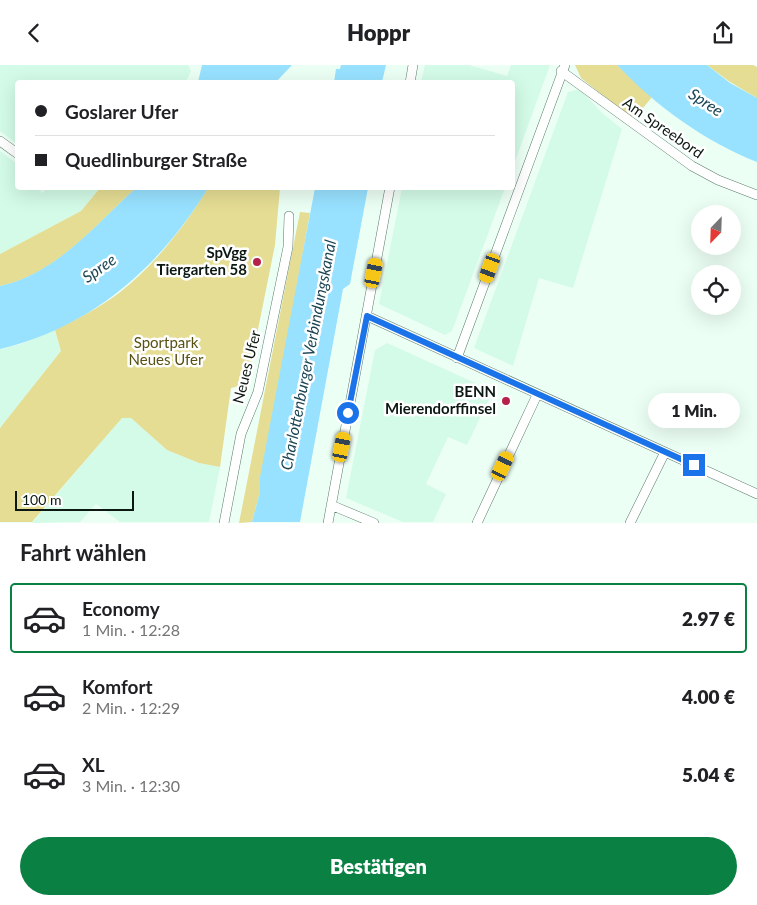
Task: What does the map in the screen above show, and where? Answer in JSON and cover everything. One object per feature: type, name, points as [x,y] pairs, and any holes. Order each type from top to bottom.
[{"type":"street","points":[[410,80],[413,65]]},
{"type":"street","points":[[457,358],[563,68]]},
{"type":"street","name":"Am Spreebord","points":[[563,68],[692,166],[718,180],[757,195]]},
{"type":"street","points":[[0,141],[15,152]]},
{"type":"street","points":[[328,523],[389,190]]},
{"type":"street","name":"Neues Ufer","points":[[224,523],[241,434],[258,392],[288,247],[289,216]]},
{"type":"street","points":[[367,316],[757,495]]},
{"type":"street","points":[[477,523],[537,395]]},
{"type":"street","points":[[630,523],[665,452]]},
{"type":"street","points":[[331,505],[374,523]]},
{"type":"shaded area","points":[[0,65],[188,65],[191,71],[187,80],[15,80],[15,142],[0,131]]},
{"type":"shaded area","points":[[425,65],[469,65],[507,76],[511,65],[550,65],[515,161],[515,80],[421,80]]},
{"type":"shaded area","points":[[580,89],[601,112],[622,129],[573,288],[539,278],[513,366],[474,348],[568,92]]},
{"type":"shaded area","points":[[0,151],[15,162],[15,190],[40,190],[42,193],[46,190],[98,190],[81,211],[0,254]]},
{"type":"shaded area","points":[[402,190],[504,190],[452,331],[445,335],[379,304]]},
{"type":"shaded area","points":[[55,330],[61,351],[0,428],[0,349],[21,344]]},
{"type":"shaded area","points":[[387,343],[493,391],[467,445],[448,437],[426,484],[446,494],[433,522],[403,522],[346,498],[375,350]]},
{"type":"shaded area","points":[[122,418],[131,418],[167,450],[199,463],[220,467],[209,522],[120,522],[96,504],[80,522],[32,523]]},
{"type":"green space","points":[[575,65],[617,65],[652,97],[639,113],[630,117],[581,78]]},
{"type":"green space","points":[[707,65],[753,65],[757,67],[757,98],[730,82]]},
{"type":"green space","points":[[98,190],[134,190],[90,232],[57,259],[40,271],[21,280],[0,286],[0,254],[81,211]]},
{"type":"green space","name":"Sportpark Neues Ufer","points":[[207,190],[280,190],[275,245],[247,384],[231,388],[220,467],[199,463],[167,450],[131,418],[122,418],[32,522],[0,522],[0,428],[61,351],[55,330],[104,304],[119,293],[157,258],[189,217]]},
{"type":"green space","points":[[300,212],[310,213],[260,492],[252,522],[239,523]]},
{"type":"water","points":[[202,65],[292,65],[278,80],[198,80]]},
{"type":"water","points":[[341,65],[386,65],[382,80],[334,80],[336,69],[340,69]]},
{"type":"water","name":"Spree","points":[[617,65],[707,65],[730,83],[757,98],[757,162],[718,144],[682,121],[664,108]]},
{"type":"water","name":"Spree","points":[[134,190],[207,190],[189,217],[168,243],[145,268],[120,290],[94,309],[65,326],[33,339],[0,349],[0,286],[20,280],[39,271],[90,232]]},
{"type":"water","name":"Charlottenburger Verbindungskanal","points":[[315,190],[368,190],[350,284],[343,289],[300,522],[252,522],[260,492],[260,477]]},
{"type":"place","name":"SpVgg Tiergarten 58","points":[[257,262]]},
{"type":"place","name":"BENN Mierendorffinsel","points":[[506,401]]},
{"type":"route","points":[[348,413],[367,316],[694,465]]}]
